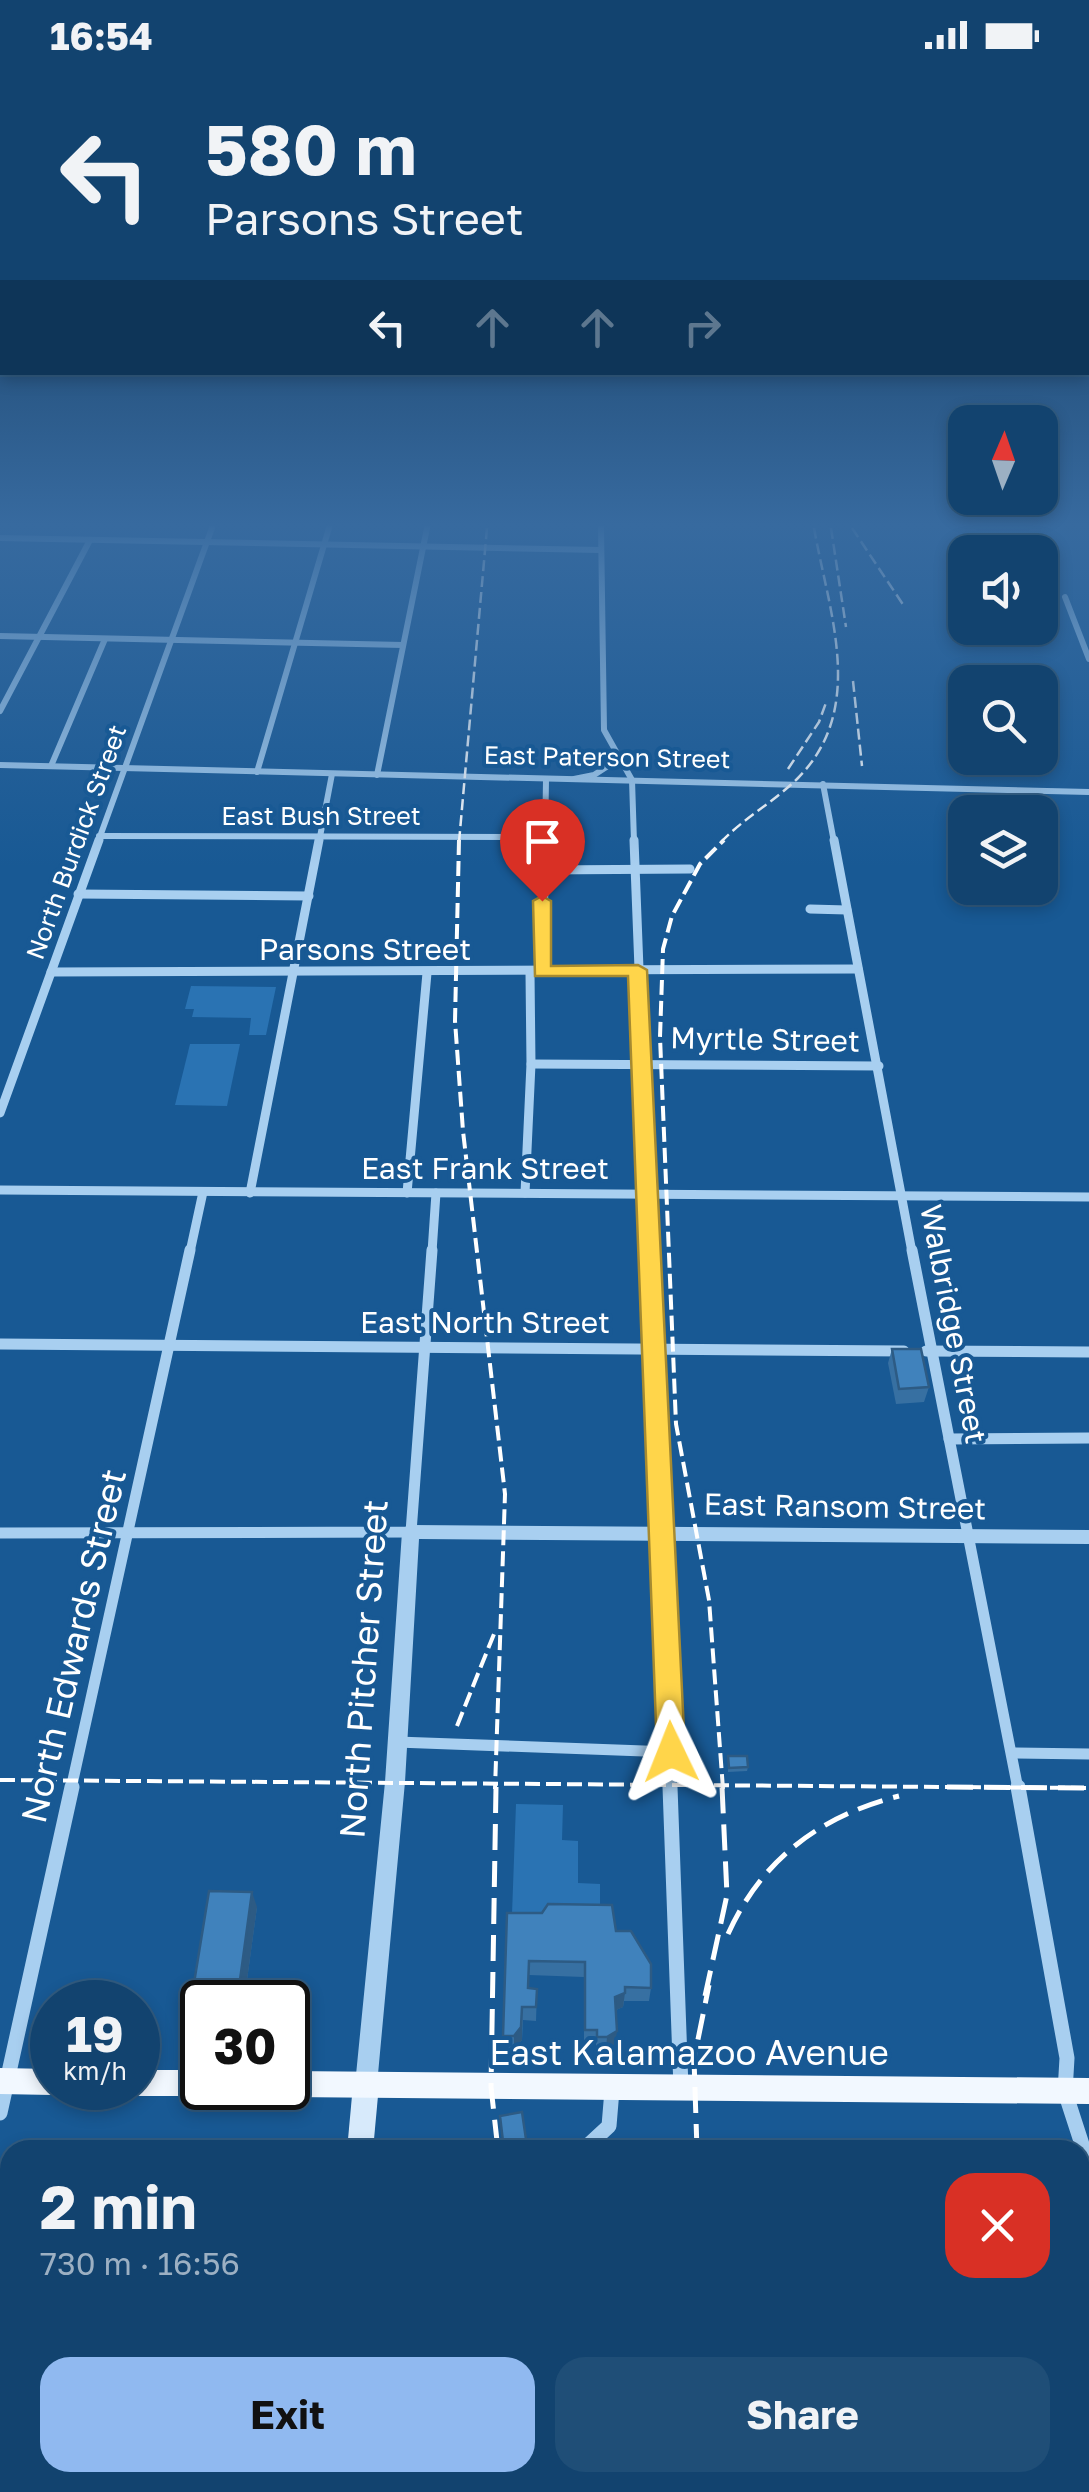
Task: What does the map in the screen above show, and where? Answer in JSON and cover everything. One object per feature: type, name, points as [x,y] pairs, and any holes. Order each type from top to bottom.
[{"type":"main road","points":[[4,2081],[30,2082]]},
{"type":"main road","name":"East Kalamazoo Avenue","points":[[310,2084],[1077,2092]]},
{"type":"main road","name":"North Pitcher Street","points":[[361,2140],[366,2085]]},
{"type":"street","points":[[0,711],[37,641]]},
{"type":"street","points":[[51,766],[105,641]]},
{"type":"street","name":"North Burdick Street","points":[[0,1113],[171,641]]},
{"type":"street","points":[[234,641],[403,645]]},
{"type":"street","points":[[377,775],[404,641]]},
{"type":"street","points":[[601,641],[602,719],[617,760],[632,780],[682,2088]]},
{"type":"street","points":[[257,772],[294,642]]},
{"type":"street","points":[[568,780],[594,775],[617,760]]},
{"type":"street","name":"East Paterson Street","points":[[0,765],[1089,792]]},
{"type":"street","points":[[250,1193],[332,774]]},
{"type":"street","points":[[525,1194],[546,780]]},
{"type":"street","name":"Walbridge Street","points":[[823,784],[1085,2140]]},
{"type":"street","name":"East Bush Street","points":[[99,836],[544,837]]},
{"type":"street","points":[[542,870],[690,870]]},
{"type":"street","points":[[78,894],[310,896]]},
{"type":"street","points":[[810,909],[847,910]]},
{"type":"street","name":"Parsons Street","points":[[51,972],[858,970]]},
{"type":"street","points":[[407,1193],[428,973]]},
{"type":"street","name":"Myrtle Street","points":[[532,1064],[879,1066]]},
{"type":"street","name":"East Frank Street","points":[[0,1190],[1089,1198]]},
{"type":"street","name":"North Edwards Street","points":[[0,2113],[203,1192]]},
{"type":"street","name":"North Pitcher Street","points":[[366,2085],[398,1742],[436,1193]]},
{"type":"street","name":"East North Street","points":[[0,1344],[1089,1352]]},
{"type":"street","points":[[949,1439],[1089,1438]]},
{"type":"street","name":"East Ransom Street","points":[[0,1533],[1089,1537]]},
{"type":"street","points":[[398,1742],[671,1752]]},
{"type":"street","points":[[1012,1753],[1089,1754]]},
{"type":"street","points":[[599,2140],[613,2124],[612,2088]]},
{"type":"shaded area","points":[[191,986],[276,987],[266,1035],[249,1035],[251,1018],[192,1017],[194,1009],[185,1009]]},
{"type":"shaded area","points":[[190,1044],[240,1044],[227,1106],[175,1105]]},
{"type":"shaded area","points":[[516,1804],[563,1805],[562,1840],[578,1841],[578,1883],[600,1884],[600,1919],[512,1914]]},
{"type":"building","points":[[892,1349],[921,1349],[929,1387],[899,1389]]},
{"type":"building","points":[[728,1756],[747,1756],[748,1767],[729,1768]]},
{"type":"building","points":[[209,1891],[252,1892],[240,1980],[194,1980]]},
{"type":"building","points":[[548,1904],[612,1905],[616,1931],[631,1931],[651,1964],[651,1988],[625,1987],[625,1993],[615,1997],[617,2031],[607,2037],[597,2037],[597,2030],[585,2030],[585,1962],[529,1961],[528,1988],[537,1989],[536,2007],[522,2007],[521,2027],[514,2036],[503,2036],[507,1913],[542,1913]]},
{"type":"building","points":[[522,2112],[526,2140],[503,2140],[500,2116]]},
{"type":"railway","points":[[459,842],[477,641]]},
{"type":"railway","points":[[721,842],[798,778],[819,751],[832,721],[837,691],[836,641]]},
{"type":"railway","points":[[853,681],[862,766]]},
{"type":"railway","points":[[788,769],[819,722],[827,700]]},
{"type":"railway","points":[[459,840],[455,1021],[463,1131],[505,1494],[495,1784]]},
{"type":"railway","points":[[723,1785],[709,1600],[676,1424],[660,1037],[663,949],[672,916],[700,864],[724,840]]},
{"type":"railway","points":[[457,1726],[494,1634]]},
{"type":"railway","points":[[0,1780],[495,1784]]},
{"type":"railway","points":[[495,1784],[495,1789]]},
{"type":"railway","points":[[495,1784],[723,1785]]},
{"type":"railway","points":[[723,1785],[1089,1788],[947,1787]]},
{"type":"railway","points":[[496,1787],[491,2087],[497,2140]]},
{"type":"railway","points":[[705,1996],[727,1895],[722,1787]]},
{"type":"railway","points":[[728,1934],[758,1884],[797,1844],[844,1815],[899,1796]]},
{"type":"railway","points":[[697,2140],[694,2059],[709,1985]]},
{"type":"route","points":[[542,901],[542,972],[638,970],[671,1752]]}]
